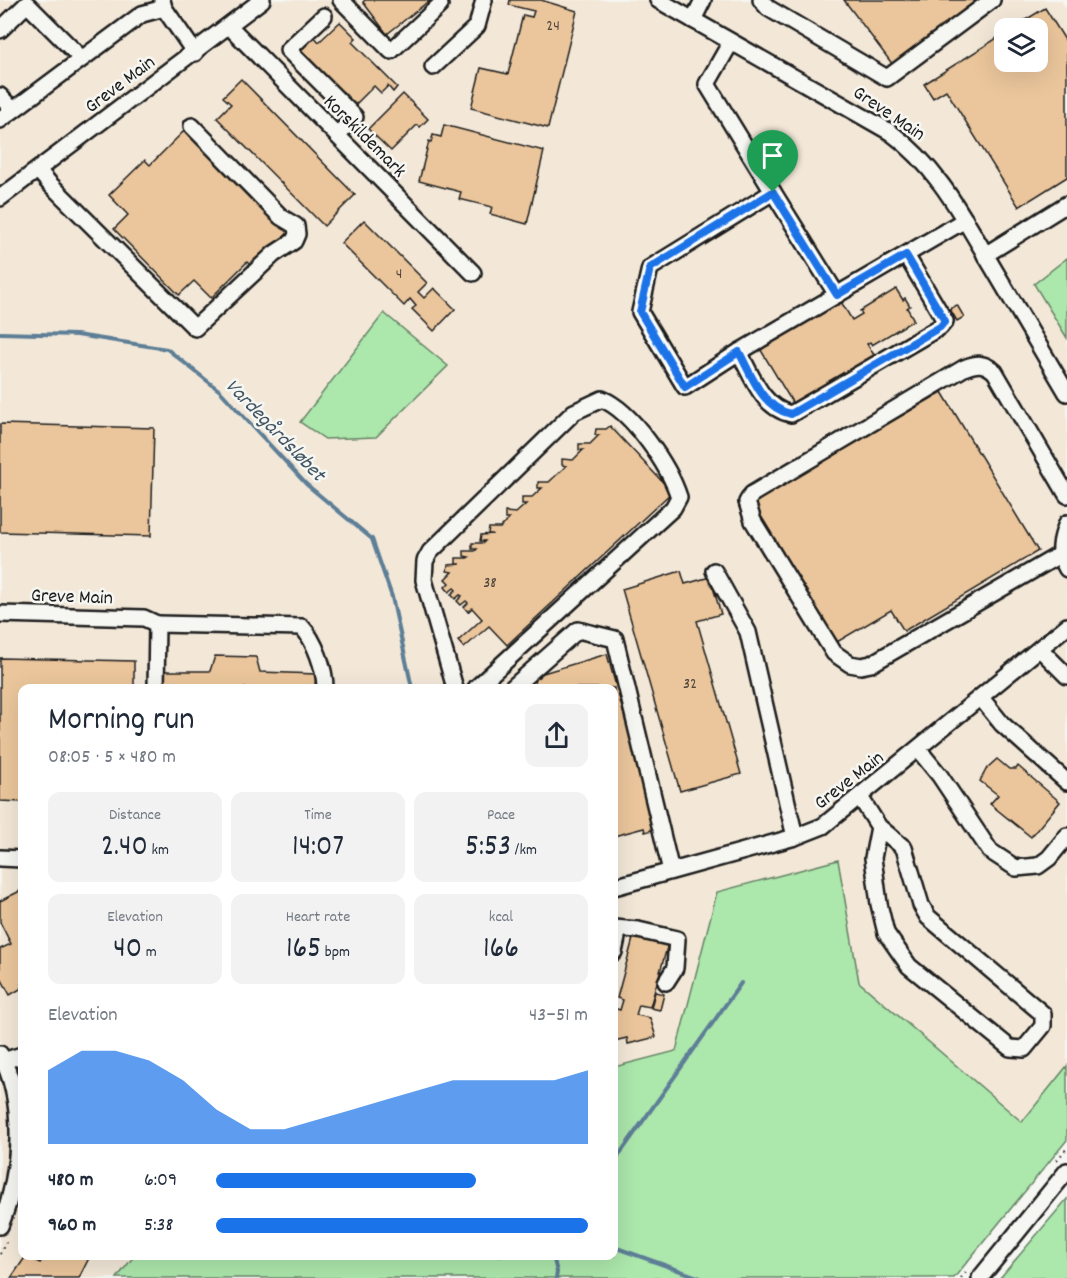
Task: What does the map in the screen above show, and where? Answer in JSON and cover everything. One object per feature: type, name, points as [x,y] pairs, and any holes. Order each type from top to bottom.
[{"type":"street","name":"Greve Main","points":[[0,198],[262,0]]},
{"type":"street","points":[[341,0],[391,51],[440,5]]},
{"type":"street","points":[[433,67],[477,26],[484,0]]},
{"type":"street","name":"Greve Main","points":[[658,0],[890,132],[912,148],[931,168],[965,220],[1067,393]]},
{"type":"street","points":[[693,20],[703,0]]},
{"type":"street","points":[[760,0],[768,8],[887,78],[992,0]]},
{"type":"street","points":[[0,30],[27,4],[81,58]]},
{"type":"street","points":[[0,120],[142,14],[163,4],[195,52]]},
{"type":"street","points":[[324,16],[288,50],[309,74],[355,117],[337,135]]},
{"type":"street","name":"Korskildemark","points":[[229,26],[473,273]]},
{"type":"street","points":[[731,42],[707,84],[837,295]]},
{"type":"street","points":[[293,91],[309,74]]},
{"type":"street","points":[[0,96],[13,110]]},
{"type":"street","points":[[38,170],[195,328],[274,254],[294,241],[297,234],[296,226],[281,217],[192,126]]},
{"type":"street","points":[[773,192],[650,268],[640,312],[685,387],[739,352],[965,220]]},
{"type":"street","points":[[986,255],[1067,204]]},
{"type":"street","points":[[739,352],[766,402],[780,412],[791,414],[940,327],[945,321],[906,255]]},
{"type":"street","points":[[1061,554],[871,664],[861,666],[850,664],[834,653],[753,521],[747,510],[747,502],[752,494],[955,373],[978,363],[988,365],[995,372],[1067,495]]},
{"type":"street","points":[[454,684],[424,580],[425,561],[430,552],[574,412],[602,399],[614,404],[648,441],[676,486],[679,497],[673,508],[480,684]]},
{"type":"street","points":[[1067,523],[1060,549],[1067,569]]},
{"type":"street","points":[[714,571],[748,632],[795,837]]},
{"type":"street","name":"Greve Main","points":[[0,614],[302,627],[310,635],[325,684]]},
{"type":"street","points":[[150,621],[156,684]]},
{"type":"street","name":"Greve Main","points":[[618,886],[795,837],[823,826],[1067,626]]},
{"type":"street","points":[[517,684],[578,630],[615,639],[671,871]]},
{"type":"street","points":[[1040,648],[1067,676]]},
{"type":"street","points":[[981,698],[1002,724],[1067,782]]},
{"type":"street","points":[[918,749],[940,776],[990,851],[1016,868],[1038,866],[1049,858],[1067,836]]},
{"type":"street","points":[[860,797],[879,827],[904,848],[921,905],[928,917],[1043,1014],[1043,1026],[1024,1049],[1010,1048],[909,966],[886,933],[879,904],[873,858],[879,827]]},
{"type":"street","points":[[0,858],[18,859]]},
{"type":"street","points":[[618,930],[638,930],[677,939],[675,968],[666,982]]},
{"type":"street","points":[[0,1226],[13,1187],[18,1149],[13,1096],[1,1059],[18,1056]]},
{"type":"street","points":[[982,1277],[1067,1171]]},
{"type":"shaded area","points":[[0,0],[1061,0],[1067,10],[1067,260],[1035,284],[1067,338],[1067,1066],[1022,1122],[859,982],[838,860],[717,892],[676,1051],[618,1066],[618,684],[18,684],[18,1260],[131,1260],[117,1278],[0,1278]]},
{"type":"green space","points":[[1067,258],[1067,338],[1034,284]]},
{"type":"green space","points":[[384,313],[448,366],[376,437],[325,439],[300,422]]},
{"type":"green space","points":[[838,860],[859,982],[1022,1122],[1067,1066],[1067,1140],[954,1278],[117,1278],[131,1260],[618,1260],[618,1066],[676,1051],[717,892]]},
{"type":"green space","points":[[1067,1199],[1067,1278],[1000,1278]]},
{"type":"building","points":[[365,0],[430,0],[387,34],[363,2]]},
{"type":"building","points":[[510,0],[541,0],[577,11],[548,128],[471,108],[481,68],[508,74],[523,15],[532,17],[534,11],[509,5]]},
{"type":"building","points":[[844,0],[988,0],[896,69]]},
{"type":"building","points":[[1045,8],[1067,43],[1067,177],[1019,207],[946,90],[933,98],[924,84],[994,40],[994,72],[1048,72],[1048,18],[1028,18]]},
{"type":"building","points":[[340,22],[356,38],[352,42],[397,87],[393,92],[388,86],[381,93],[374,86],[355,105],[299,52],[314,36],[319,42]]},
{"type":"building","points":[[241,79],[355,195],[324,226],[217,118],[231,104],[223,97]]},
{"type":"building","points":[[403,94],[428,119],[420,127],[417,125],[391,151],[368,129]]},
{"type":"building","points":[[444,125],[544,151],[527,224],[490,214],[492,207],[459,199],[461,192],[419,181],[429,141],[431,142],[433,135],[441,137]]},
{"type":"building","points":[[186,129],[289,232],[252,267],[247,262],[211,298],[194,281],[179,295],[114,229],[128,215],[109,195],[145,160],[150,165]]},
{"type":"building","points":[[364,220],[427,283],[418,292],[424,298],[434,288],[455,309],[434,331],[412,309],[416,306],[410,299],[404,306],[341,243]]},
{"type":"building","points":[[896,289],[910,306],[907,308],[914,320],[872,345],[870,342],[867,344],[876,358],[795,407],[759,347],[840,300],[852,320],[862,314],[860,311]]},
{"type":"building","points":[[957,305],[964,317],[957,321],[950,309]]},
{"type":"building","points":[[942,392],[1038,551],[904,631],[891,610],[837,642],[753,503]]},
{"type":"building","points":[[0,424],[154,428],[151,536],[0,532]]},
{"type":"building","points":[[610,426],[672,492],[507,645],[489,626],[464,648],[458,641],[482,619],[472,608],[468,612],[464,607],[468,603],[466,601],[461,605],[457,601],[462,596],[455,599],[451,594],[456,590],[454,588],[449,592],[445,587],[449,583],[445,579],[452,572],[447,571],[448,565],[461,564],[456,564],[456,558],[469,557],[464,556],[464,551],[475,551],[477,549],[472,549],[472,543],[483,543],[485,541],[480,541],[481,535],[493,534],[488,534],[489,528],[500,528],[509,519],[505,519],[505,512],[516,513],[526,504],[522,504],[522,497],[532,497],[542,488],[538,488],[538,482],[549,482],[566,466],[562,465],[562,459],[573,460],[583,450],[579,450],[579,444],[590,444],[599,435],[595,435],[596,429],[606,429]]},
{"type":"building","points":[[681,571],[685,584],[710,577],[721,614],[697,621],[741,774],[680,791],[622,589]]},
{"type":"building","points":[[607,654],[615,684],[535,684],[533,676]]},
{"type":"building","points":[[215,656],[256,657],[260,672],[316,674],[315,684],[165,684],[165,671],[210,671]]},
{"type":"building","points":[[0,658],[134,661],[134,684],[18,684],[18,802],[0,801]]},
{"type":"building","points":[[618,693],[656,829],[645,832],[644,828],[618,835]]},
{"type":"building","points":[[997,759],[1009,769],[1016,769],[1018,766],[1060,802],[1031,837],[990,804],[998,795],[980,781],[987,768]]},
{"type":"building","points":[[18,892],[18,990],[10,995],[0,976],[0,949],[11,944],[0,922],[0,901]]},
{"type":"building","points":[[634,935],[668,944],[650,1007],[639,1005],[636,1015],[650,1018],[656,1037],[628,1044],[627,1038],[618,1040],[618,1009],[620,1010],[623,1000],[618,998]]},
{"type":"building","points":[[655,992],[664,994],[660,1010],[651,1008]]},
{"type":"building","points":[[23,1260],[37,1260],[40,1263],[42,1260],[88,1260],[79,1278],[11,1278]]},
{"type":"waterway","name":"Vardegårdsløbet","points":[[0,333],[77,335],[167,349],[220,391],[306,484],[372,539],[392,597],[411,684]]},
{"type":"waterway","points":[[618,1156],[741,983]]},
{"type":"waterway","points":[[618,1248],[700,1278]]},
{"type":"waterway","name":"Vardegårdsløbet","points":[[554,1260],[556,1278]]},
{"type":"route","points":[[773,192],[837,295],[906,255],[945,321],[940,327],[791,414],[780,412],[766,402],[739,352],[685,387],[640,312],[650,268],[773,192]]}]
